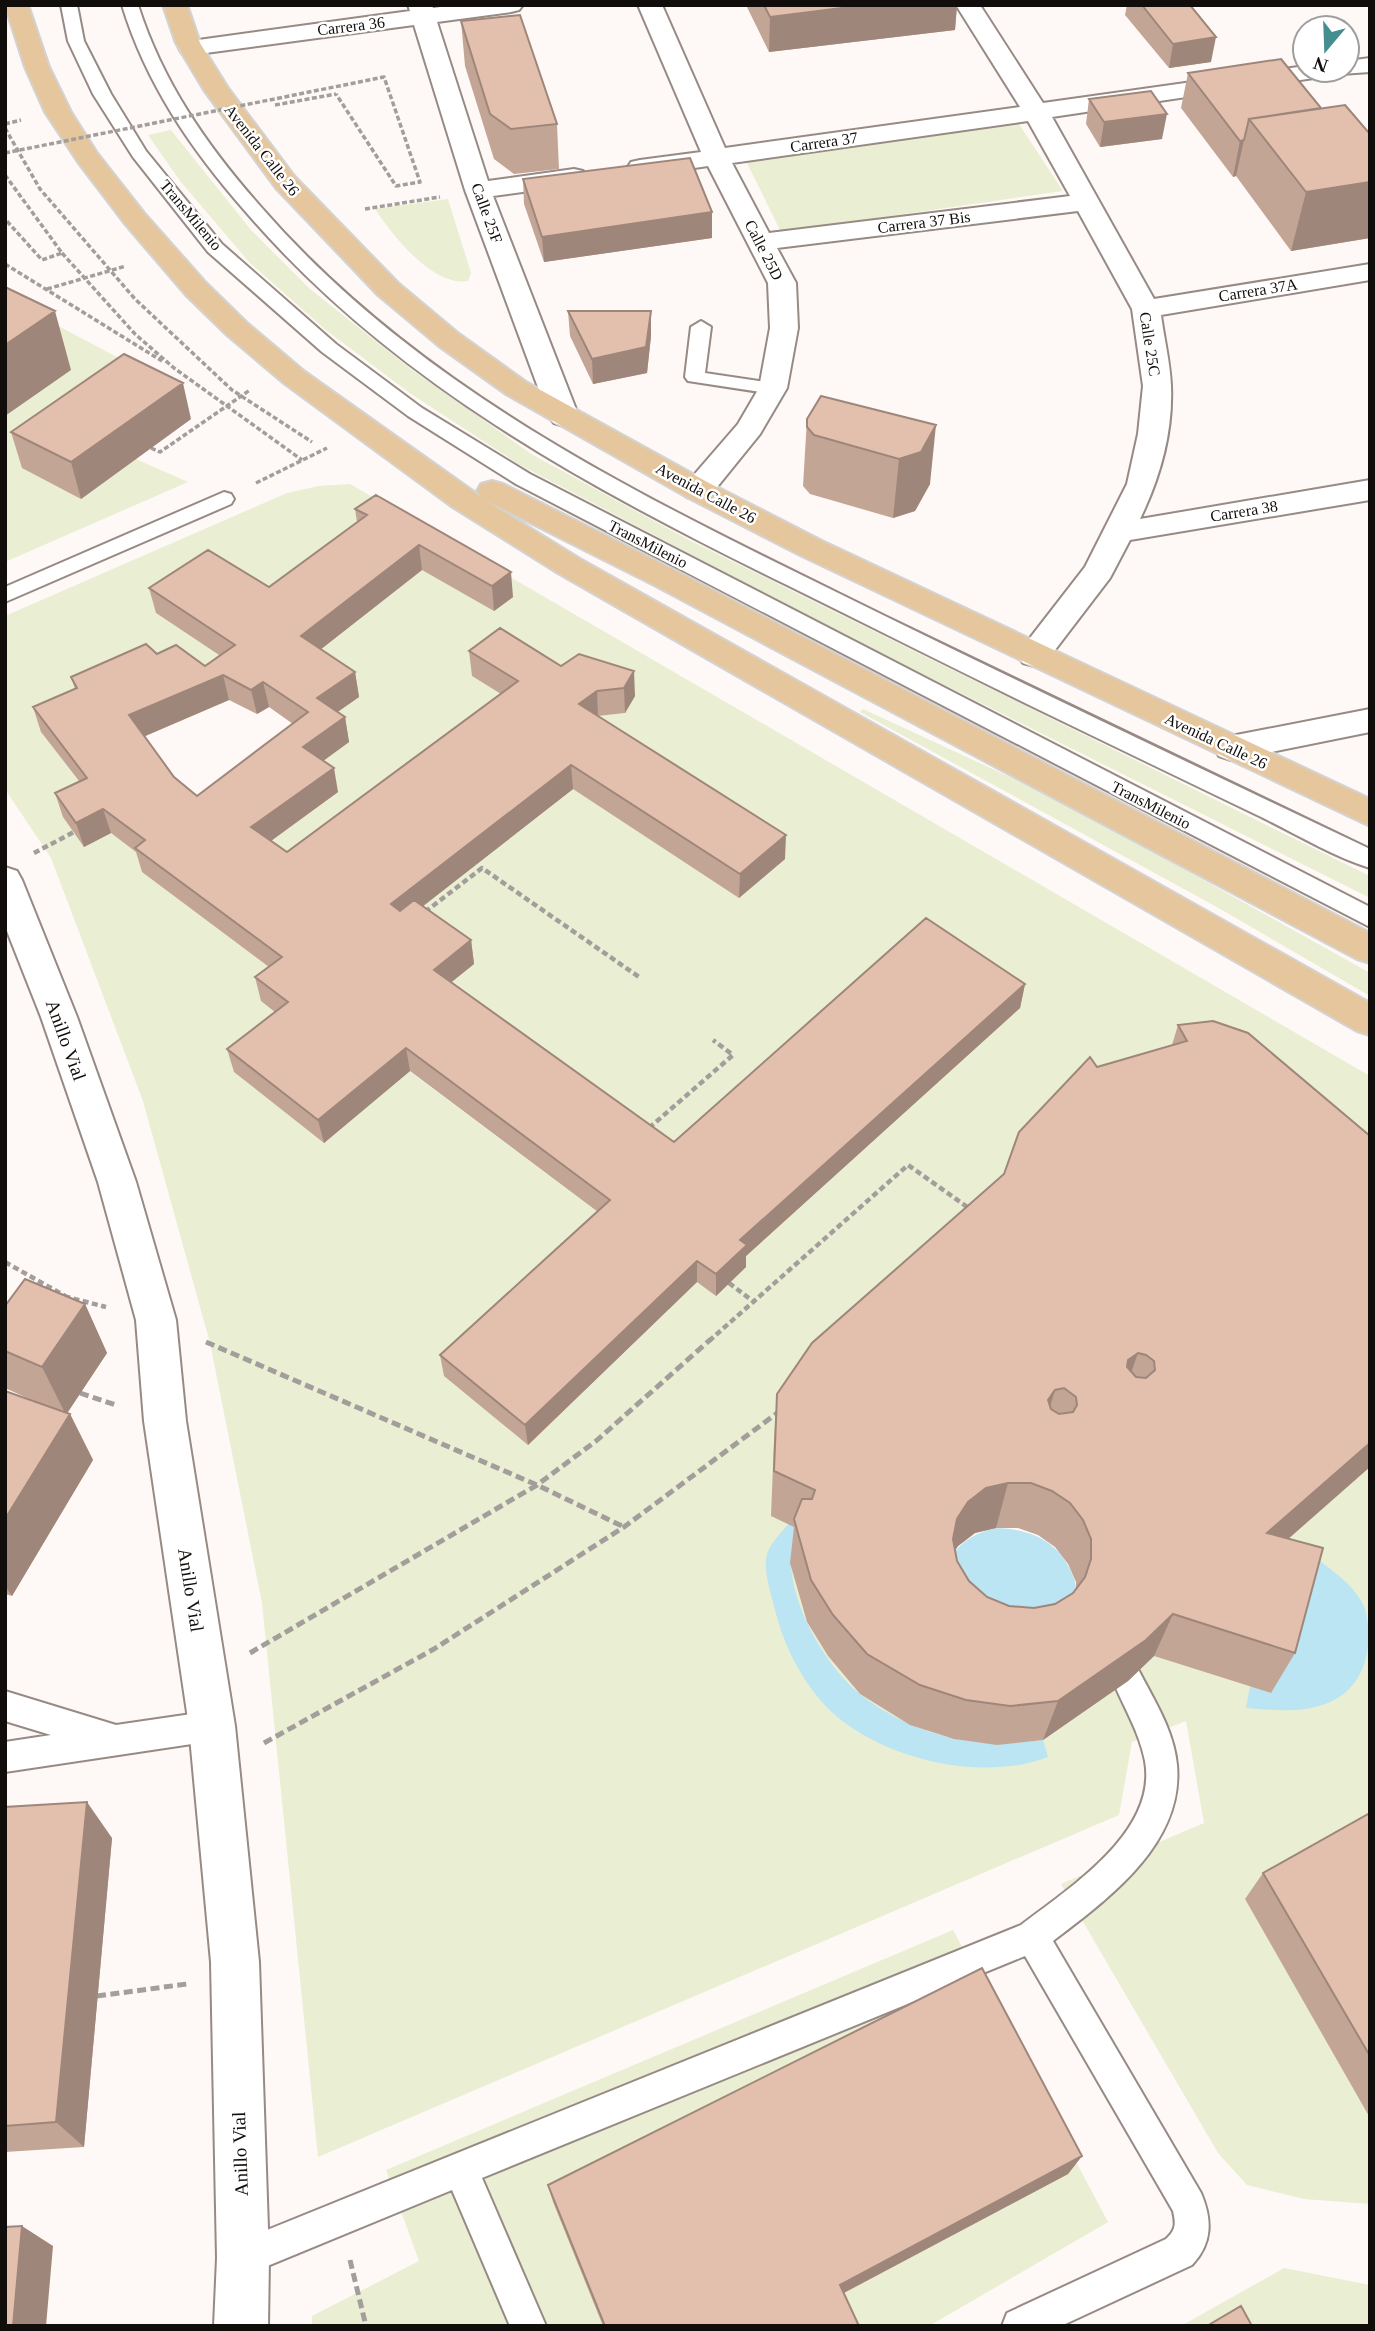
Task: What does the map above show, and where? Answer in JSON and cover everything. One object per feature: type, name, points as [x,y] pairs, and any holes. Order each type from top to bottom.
[{"type":"main road","points":[[16,5],[21,28],[37,67],[58,111],[87,157],[166,255],[237,329],[283,367],[462,499],[569,566],[1370,1021]]},
{"type":"main road","name":"Avenida Calle 26","points":[[175,5],[191,48],[232,113],[285,182],[388,289],[449,340],[516,388],[698,490],[1034,655],[1370,814]]},
{"type":"main road","points":[[358,423],[667,579],[1370,949]]},
{"type":"street","name":"Carrera 36","points":[[191,48],[422,11],[511,5]]},
{"type":"street","name":"Calle 25D","points":[[650,5],[716,157],[782,283],[784,328],[773,388],[750,428],[698,490]]},
{"type":"street","name":"Calle 25C","points":[[968,5],[1035,112],[1146,309],[1157,386],[1153,434],[1142,484],[1099,571],[1034,655]]},
{"type":"street","name":"Calle 25F","points":[[422,11],[478,190],[564,417]]},
{"type":"street","name":"Carrera 37","points":[[478,190],[1291,76]]},
{"type":"street","name":"Carrera 37 Bis","points":[[761,243],[1087,202]]},
{"type":"street","name":"Carrera 37A","points":[[1146,309],[1370,272]]},
{"type":"street","name":"Carrera 38","points":[[1119,532],[1370,490]]},
{"type":"street","points":[[1230,748],[1370,720]]},
{"type":"street","name":"Anillo Vial","points":[[17,868],[59,1017],[117,1182],[156,1320],[165,1421],[212,1726],[235,1978],[243,2258],[241,2326]]},
{"type":"lane","name":"TransMilenio","points":[[69,5],[76,41],[102,94],[139,153],[215,248],[328,348],[415,412],[523,480],[1370,918]]},
{"type":"lane","name":"TransMilenio","points":[[130,5],[137,30],[161,87],[197,142],[280,243],[382,337],[460,393],[550,453],[658,512],[1006,686],[1370,859]]},
{"type":"lane","points":[[701,327],[695,377],[773,388]]},
{"type":"lane","points":[[5,595],[224,499]]},
{"type":"lane","points":[[243,2258],[1032,1937],[1105,1880],[1130,1854],[1150,1824],[1162,1781],[1161,1751],[1148,1712],[1128,1681]]},
{"type":"lane","points":[[5,1706],[118,1740]]},
{"type":"lane","points":[[5,1757],[212,1726]]},
{"type":"lane","points":[[1020,2326],[1179,2252],[1191,2240],[1194,2222],[1189,2205],[1032,1937]]},
{"type":"lane","points":[[461,2169],[528,2326]]},
{"type":"path","points":[[5,153],[384,77],[420,182],[396,186],[336,94],[232,113]]},
{"type":"path","points":[[5,175],[62,253],[135,334],[174,368]]},
{"type":"path","points":[[318,217],[478,190]]},
{"type":"path","points":[[5,219],[42,260],[62,253]]},
{"type":"path","points":[[46,289],[166,255]]},
{"type":"path","points":[[5,264],[174,368],[302,460]]},
{"type":"path","points":[[151,448],[160,452],[283,367]]},
{"type":"path","points":[[224,499],[302,460],[358,423]]},
{"type":"path","points":[[17,868],[74,832]]},
{"type":"path","points":[[420,916],[482,868],[639,977]]},
{"type":"path","points":[[647,1130],[733,1055],[713,1040]]},
{"type":"path","points":[[203,1667],[252,1653],[537,1485],[596,1441],[908,1166],[972,1211]]},
{"type":"path","points":[[5,1262],[67,1297],[156,1320],[537,1485],[624,1527]]},
{"type":"path","points":[[729,1283],[754,1302]]},
{"type":"path","points":[[59,1307],[67,1297]]},
{"type":"path","points":[[217,1768],[434,1649],[624,1527],[786,1407]]},
{"type":"path","points":[[97,1996],[235,1978]]},
{"type":"path","points":[[340,2218],[366,2326]]},
{"type":"green space","points":[[1017,121],[1063,191],[781,232],[745,159]]},
{"type":"green space","points":[[171,130],[251,230],[310,289],[412,370],[533,455],[687,539],[1370,876],[1370,898],[859,642],[520,465],[411,394],[327,331],[250,263],[180,181],[148,135]]},
{"type":"green space","points":[[448,199],[471,273],[468,281],[455,281],[428,268],[403,245],[375,209]]},
{"type":"green space","points":[[5,298],[153,376],[136,459],[188,482],[5,562]]},
{"type":"green space","points":[[350,484],[1370,1076],[1370,1208],[810,1535],[790,1563],[807,1622],[828,1656],[860,1694],[910,1725],[954,1739],[997,1745],[1043,1740],[1128,1681],[1154,1656],[1270,1693],[1245,1577],[1370,1466],[1370,1828],[1245,1899],[1370,2118],[1370,2204],[1304,2199],[1247,2185],[1218,2153],[1061,1884],[1204,1823],[1186,1721],[1132,1742],[1119,1815],[318,2157],[262,1603],[210,1343],[143,1101],[51,858],[5,789],[5,616],[287,493],[319,486]],"holes":[[[379,521],[422,570],[306,661],[308,772],[257,851],[292,876],[520,706],[625,713],[598,716],[580,729],[399,932],[474,964],[437,994],[674,1164],[746,1267],[716,1295],[697,1282],[528,1445],[611,1222],[143,872],[153,864],[111,833],[84,847],[95,802],[41,732],[241,670],[156,613],[274,612]]]},
{"type":"green space","points":[[863,709],[1064,802],[1370,973],[1370,996],[1215,906],[860,712]]},
{"type":"green space","points":[[953,1930],[1108,2222],[929,2326],[312,2326],[312,2316],[419,2261],[386,2170]]},
{"type":"green space","points":[[1284,2268],[1370,2285],[1370,2326],[1181,2326]]},
{"type":"water","points":[[792,1519],[801,1535],[791,1561],[798,1600],[824,1654],[848,1683],[888,1713],[927,1731],[977,1742],[1016,1743],[1043,1740],[1048,1757],[1020,1765],[990,1768],[959,1766],[896,1750],[867,1737],[842,1721],[821,1701],[798,1668],[781,1632],[770,1592],[766,1569],[767,1555],[771,1545]]},
{"type":"water","points":[[996,1528],[1021,1531],[1042,1539],[1060,1554],[1073,1576],[1075,1603],[1064,1620],[1040,1646],[947,1563],[967,1540]]},
{"type":"water","points":[[1316,1558],[1351,1587],[1365,1609],[1368,1639],[1363,1667],[1348,1690],[1322,1705],[1294,1710],[1246,1708],[1250,1686],[1271,1693]]},
{"type":"building","points":[[764,5],[866,5],[770,17]]},
{"type":"building","points":[[1142,5],[1190,5],[1216,37],[1173,44]]},
{"type":"building","points":[[520,15],[557,124],[511,129],[490,114],[461,21]]},
{"type":"building","points":[[1281,59],[1291,71],[1291,84],[1301,84],[1321,108],[1249,119],[1244,140],[1240,141],[1188,73]]},
{"type":"building","points":[[1151,91],[1167,114],[1104,122],[1089,99]]},
{"type":"building","points":[[1345,105],[1370,134],[1370,182],[1306,192],[1249,119]]},
{"type":"building","points":[[690,158],[712,212],[542,237],[523,179]]},
{"type":"building","points":[[5,287],[55,311],[5,345]]},
{"type":"building","points":[[568,311],[651,311],[646,347],[592,359]]},
{"type":"building","points":[[124,354],[183,383],[71,462],[11,432]]},
{"type":"building","points":[[821,396],[936,425],[921,452],[899,459],[814,435],[807,427],[807,419]]},
{"type":"building","points":[[376,495],[511,572],[492,586],[419,545],[301,636],[355,672],[317,698],[345,717],[303,747],[334,768],[251,827],[287,852],[518,681],[469,651],[500,628],[561,666],[579,654],[634,671],[624,688],[597,691],[579,704],[786,835],[740,874],[571,765],[391,904],[400,911],[414,900],[471,940],[434,970],[674,1142],[926,918],[1025,984],[740,1240],[747,1245],[716,1274],[697,1261],[525,1425],[440,1355],[610,1200],[406,1048],[318,1120],[227,1049],[288,1002],[255,977],[282,957],[135,848],[145,840],[103,809],[76,823],[55,793],[87,778],[33,707],[77,688],[71,677],[146,644],[157,654],[176,645],[205,666],[235,645],[149,588],[208,550],[269,587],[367,515],[355,509]],"holes":[[[223,675],[251,690],[263,682],[308,712],[197,796],[174,777],[129,715]]]},
{"type":"building","points":[[1213,1021],[1248,1033],[1370,1136],[1370,1443],[1267,1533],[1323,1548],[1295,1653],[1173,1614],[1146,1640],[1058,1701],[1010,1706],[966,1700],[920,1685],[867,1654],[833,1615],[811,1580],[794,1519],[802,1499],[812,1499],[815,1490],[774,1471],[777,1394],[812,1343],[1004,1174],[1019,1132],[1090,1057],[1097,1067],[1187,1041],[1178,1025]],"holes":[[[1138,1353],[1154,1361],[1155,1370],[1146,1378],[1136,1377],[1127,1367],[1128,1360]],[[1064,1388],[1076,1397],[1077,1405],[1073,1412],[1059,1414],[1051,1409],[1048,1400],[1055,1390]],[[1008,1483],[1031,1483],[1052,1491],[1070,1503],[1083,1520],[1091,1539],[1091,1559],[1085,1577],[1073,1593],[1055,1604],[1034,1608],[1009,1606],[987,1597],[969,1581],[957,1561],[953,1539],[957,1519],[968,1502],[986,1488]]]},
{"type":"building","points":[[25,1279],[85,1304],[42,1367],[5,1351],[5,1306]]},
{"type":"building","points":[[5,1391],[70,1414],[5,1519]]},
{"type":"building","points":[[87,1802],[56,2122],[5,2126],[5,1807]]},
{"type":"building","points":[[1370,1813],[1370,2056],[1263,1873]]},
{"type":"building","points":[[982,1968],[1082,2156],[840,2285],[859,2326],[605,2326],[548,2185]]},
{"type":"building","points":[[22,2226],[13,2326],[5,2326],[5,2227]]},
{"type":"building","points":[[1241,2306],[1252,2326],[1207,2326]]}]
